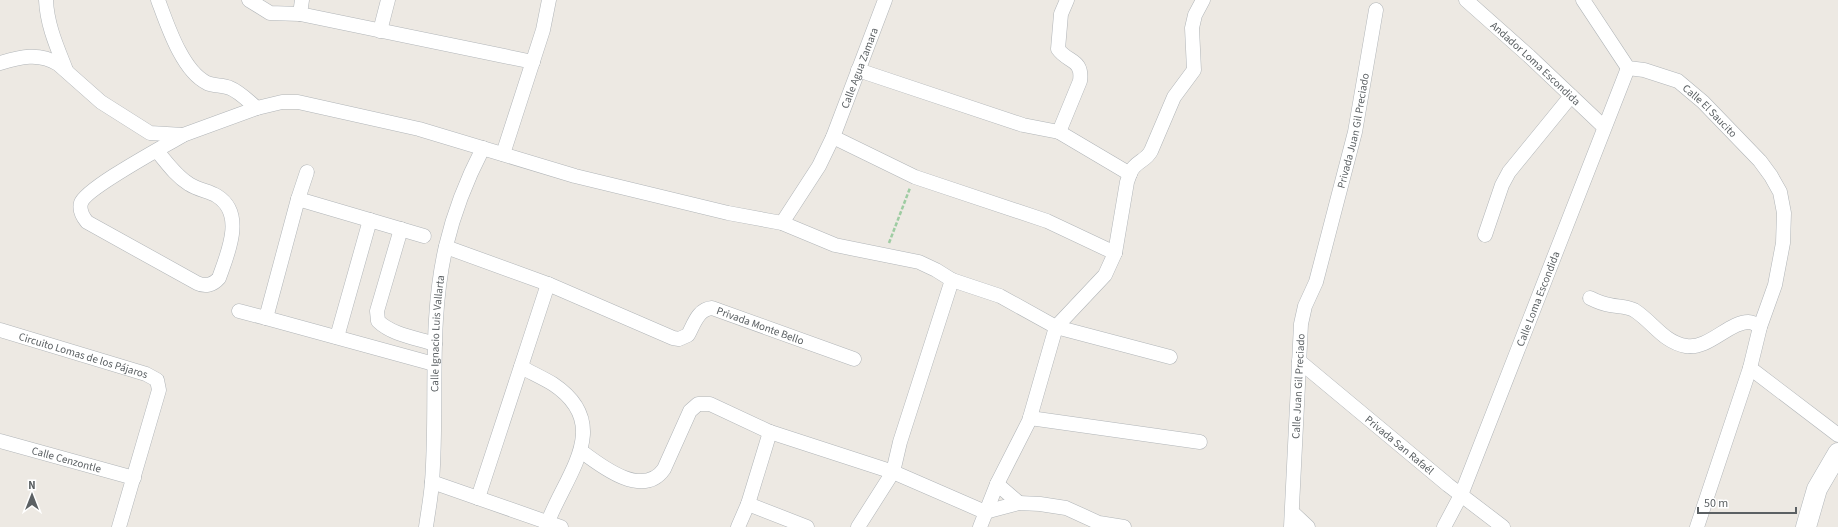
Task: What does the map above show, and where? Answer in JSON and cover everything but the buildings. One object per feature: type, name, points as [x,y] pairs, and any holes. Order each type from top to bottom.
[{"type":"street","points":[[46,0],[47,15],[52,36],[66,70]]},
{"type":"street","points":[[158,0],[183,59],[195,74],[206,82],[216,86],[230,88],[257,108]]},
{"type":"street","points":[[248,0],[270,13],[300,14],[533,62]]},
{"type":"street","points":[[300,14],[302,0]]},
{"type":"street","points":[[380,31],[388,0]]},
{"type":"street","points":[[503,154],[543,30],[548,0]]},
{"type":"street","name":"Calle Agua Zamara","points":[[782,223],[819,166],[833,136],[885,0]]},
{"type":"street","points":[[1059,132],[1077,88],[1080,75],[1080,70],[1076,64],[1058,50],[1061,14],[1067,0]]},
{"type":"street","points":[[980,527],[997,484],[1030,418],[1056,327],[1105,275],[1115,253],[1127,182],[1130,174],[1134,167],[1148,156],[1174,97],[1194,70],[1192,28],[1194,15],[1204,0]]},
{"type":"street","name":"Andador Loma Escondida","points":[[1466,0],[1529,56],[1604,127]]},
{"type":"street","points":[[1583,0],[1628,68]]},
{"type":"street","name":"Privada Juan Gil Preciado","points":[[1324,250],[1355,132],[1376,10]]},
{"type":"street","points":[[0,63],[18,58],[42,57],[50,59],[66,70],[101,102],[150,133],[183,135]]},
{"type":"street","name":"Calle Loma Escondida","points":[[1444,527],[1461,495],[1628,68]]},
{"type":"street","name":"Calle El Saucito","points":[[1628,68],[1644,70],[1678,81],[1703,102],[1760,160],[1780,192],[1784,213],[1783,243],[1775,285],[1760,327]]},
{"type":"street","points":[[858,70],[1023,125],[1059,132],[1130,174]]},
{"type":"street","points":[[1485,235],[1502,185],[1509,172],[1571,96]]},
{"type":"street","points":[[157,151],[173,171],[182,179],[190,185],[223,200],[231,213],[231,238],[219,278],[215,283],[205,285],[197,283],[87,222],[82,216],[80,207],[84,198],[112,176],[183,135],[257,108],[282,102],[298,102],[419,129],[574,176],[721,211],[782,223],[835,244],[919,262],[952,280],[1000,296],[1056,327],[1170,357]]},
{"type":"street","points":[[833,136],[915,176],[1047,221],[1115,253]]},
{"type":"street","name":"Calle Ignacio Luis Vallarta","points":[[426,527],[432,482],[434,364],[440,283],[446,247],[460,199],[483,148]]},
{"type":"street","points":[[266,318],[306,172]]},
{"type":"street","points":[[298,198],[424,236]]},
{"type":"street","points":[[337,337],[370,220]]},
{"type":"street","points":[[401,229],[377,316],[378,321],[406,336],[435,344]]},
{"type":"street","points":[[446,247],[548,284],[478,498]]},
{"type":"street","name":"Calle Juan Gil Preciado","points":[[1292,520],[1299,361],[1303,315],[1316,282],[1324,250]]},
{"type":"street","points":[[858,527],[893,472],[900,442],[952,280]]},
{"type":"street","name":"Privada Monte Bello","points":[[548,284],[668,337],[679,338],[688,336],[700,312],[705,309],[712,308],[854,359]]},
{"type":"street","points":[[1590,298],[1610,306],[1624,306],[1634,310],[1668,340],[1688,347],[1706,343],[1740,324],[1749,322],[1760,327],[1750,368],[1697,527]]},
{"type":"street","points":[[239,311],[434,364]]},
{"type":"street","name":"Circuito Lomas de los Pájaros","points":[[0,330],[146,374],[157,380],[159,390],[119,527]]},
{"type":"street","points":[[402,355],[406,336]]},
{"type":"street","name":"Privada San Rafaél","points":[[1299,361],[1461,495],[1503,527]]},
{"type":"street","points":[[432,482],[551,525],[582,451],[584,434],[581,414],[573,402],[554,384],[521,367]]},
{"type":"street","points":[[1750,368],[1838,435]]},
{"type":"street","points":[[582,451],[614,474],[625,478],[644,480],[660,475],[669,459],[690,411],[698,404],[710,404],[770,432],[893,472],[985,512],[1019,503],[1040,504],[1066,508],[1099,523],[1124,527]]},
{"type":"street","points":[[1030,418],[1200,442]]},
{"type":"street","points":[[738,527],[748,504],[770,432]]},
{"type":"street","name":"Calle Cenzontle","points":[[0,440],[134,478]]},
{"type":"street","points":[[1806,527],[1817,489],[1838,452]]},
{"type":"street","points":[[997,484],[1019,503]]},
{"type":"street","points":[[748,504],[807,527]]},
{"type":"street","points":[[1292,520],[1308,527]]},
{"type":"path","points":[[884,254],[915,176]]}]
